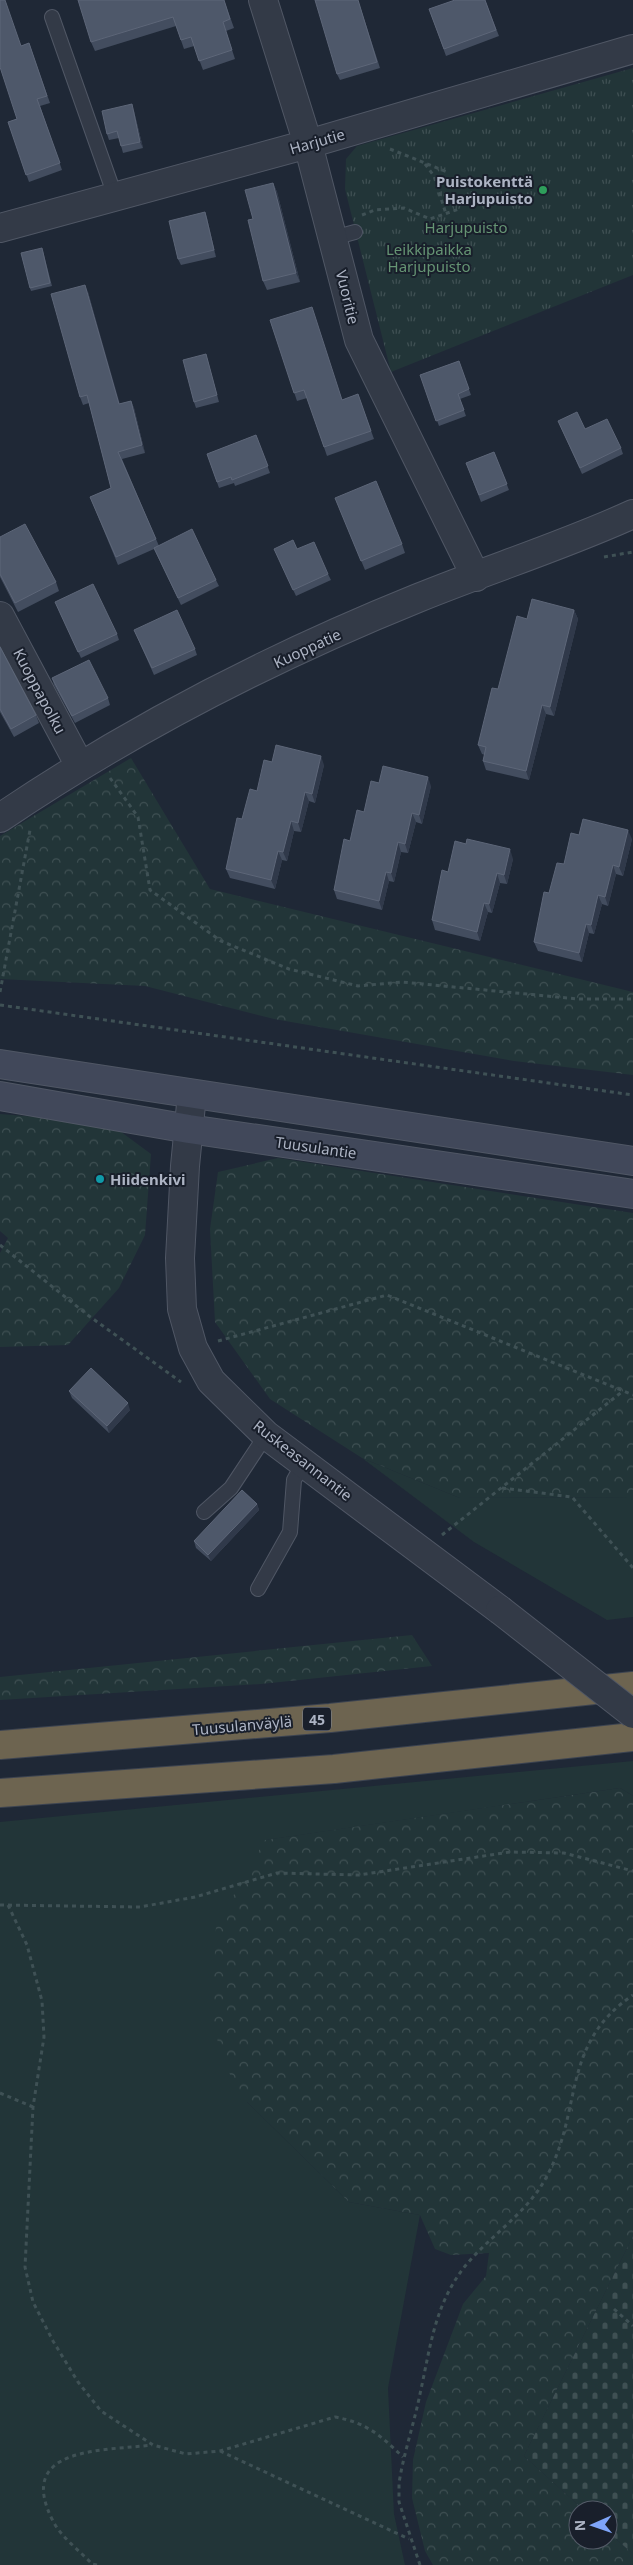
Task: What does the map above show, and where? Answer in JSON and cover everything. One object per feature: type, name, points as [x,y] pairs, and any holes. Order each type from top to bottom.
[{"type":"highway","name":"Tuusulanväylä","points":[[0,1745],[330,1718],[633,1686]]},
{"type":"highway","points":[[0,1793],[334,1769],[633,1738]]},
{"type":"main road","points":[[0,1064],[633,1161]]},
{"type":"main road","name":"Tuusulantie","points":[[0,1096],[188,1129],[633,1194]]},
{"type":"street","name":"Vuoritie","points":[[263,0],[308,144],[344,235],[359,340],[476,577]]},
{"type":"street","name":"Harjutie","points":[[0,228],[308,144],[633,49]]},
{"type":"street","name":"Kuoppatie","points":[[0,818],[88,762],[171,715],[288,656],[418,598],[476,577],[633,514]]},
{"type":"street","name":"Kuoppapolku","points":[[0,616],[88,762]]},
{"type":"street","name":"Ruskeasannantie","points":[[192,1094],[188,1129],[180,1267],[182,1309],[193,1348],[211,1381],[266,1435],[500,1610],[633,1714]]},
{"type":"lane","points":[[52,17],[115,196]]},
{"type":"lane","points":[[204,1512],[231,1488],[266,1435]]},
{"type":"lane","points":[[258,1589],[290,1532],[294,1480],[304,1462]]},
{"type":"path","points":[[351,131],[447,172]]},
{"type":"path","points":[[424,162],[434,176],[446,214]]},
{"type":"path","points":[[344,235],[363,215],[375,210],[404,208],[430,219],[459,209]]},
{"type":"path","points":[[88,762],[138,817],[150,890],[221,941],[289,969],[358,986],[402,982],[578,999],[633,999]]},
{"type":"path","points":[[0,992],[36,794]]},
{"type":"path","points":[[0,1005],[633,1095]]},
{"type":"path","points":[[193,1348],[387,1294],[633,1395]]},
{"type":"path","points":[[422,1551],[623,1391]]},
{"type":"path","points":[[501,1487],[572,1498],[633,1568]]},
{"type":"path","points":[[0,1905],[140,1907],[195,1897],[277,1873],[359,1875],[510,1852],[564,1853],[633,1872]]},
{"type":"path","points":[[8,1905],[27,1945],[42,2001],[44,2037],[33,2107],[25,2267],[34,2302],[63,2358],[100,2411],[153,2445],[186,2454],[220,2450],[335,2417],[352,2420],[376,2431],[403,2457]]},
{"type":"path","points":[[420,2565],[410,2540],[399,2502],[403,2457],[420,2394],[436,2318],[447,2291],[463,2268],[511,2222],[535,2194],[548,2175],[565,2132],[573,2086],[587,2044],[614,2007],[633,1994]]},
{"type":"path","points":[[0,2093],[33,2107]]},
{"type":"path","points":[[614,2309],[633,2326]]},
{"type":"path","points":[[97,2565],[92,2564],[54,2522],[43,2494],[44,2478],[54,2464],[76,2455],[153,2445]]},
{"type":"path","points":[[220,2450],[410,2540]]},
{"type":"green space","name":"Harjupuisto","points":[[633,68],[633,275],[391,372],[345,189],[346,159],[357,146]]},
{"type":"green space","points":[[131,758],[210,889],[633,992],[633,1075],[514,1061],[274,1019],[145,986],[0,979],[0,836]]},
{"type":"green space","points":[[0,1114],[109,1123],[151,1154],[145,1235],[119,1288],[68,1345],[0,1347],[0,1253],[8,1238],[0,1231]]},
{"type":"green space","points":[[278,1158],[633,1213],[633,1497],[460,1498],[362,1458],[270,1399],[215,1322],[210,1229],[218,1172]]},
{"type":"green space","points":[[362,1458],[460,1498],[633,1497],[633,1617],[607,1620],[474,1542]]},
{"type":"green space","points":[[412,1635],[432,1666],[261,1684],[0,1700],[0,1677]]},
{"type":"green space","points":[[633,1761],[633,1796],[620,1788],[266,1840],[247,2102],[349,2202],[420,2215],[388,2388],[394,2514],[405,2565],[0,2565],[0,1822]]},
{"type":"green space","points":[[620,1788],[633,1796],[633,2236],[524,2456],[573,2500],[568,2500],[568,2550],[618,2550],[618,2541],[633,2554],[633,2565],[433,2565],[425,2551],[412,2498],[413,2460],[426,2402],[463,2304],[486,2276],[489,2253],[451,2255],[435,2249],[420,2215],[349,2202],[247,2102],[223,2063],[212,2018],[216,1926],[265,1840]]},
{"type":"green space","points":[[633,2236],[633,2554],[618,2541],[618,2500],[573,2500],[524,2456]]},
{"type":"building","points":[[0,0],[5,0],[21,46],[29,43],[47,96],[37,99],[60,163],[26,175],[8,122],[17,119],[0,67]]},
{"type":"building","points":[[78,0],[224,0],[230,19],[223,22],[232,50],[199,61],[191,37],[181,40],[173,17],[91,42]]},
{"type":"building","points":[[315,0],[358,0],[377,62],[337,74]]},
{"type":"building","points":[[455,0],[485,0],[496,30],[444,49],[429,9]]},
{"type":"building","points":[[132,104],[140,142],[121,146],[117,131],[107,134],[102,111]]},
{"type":"building","points":[[273,183],[296,273],[263,281],[248,220],[253,219],[245,190]]},
{"type":"building","points":[[205,212],[214,250],[178,259],[169,221]]},
{"type":"building","points":[[42,248],[50,283],[30,288],[21,253]]},
{"type":"building","points":[[85,285],[119,404],[131,401],[142,445],[118,452],[156,539],[116,557],[90,497],[111,488],[87,395],[80,397],[51,294]]},
{"type":"building","points":[[312,307],[342,400],[358,394],[371,431],[324,447],[304,390],[294,393],[270,320]]},
{"type":"building","points":[[206,354],[217,395],[194,402],[183,360]]},
{"type":"building","points":[[459,361],[469,389],[458,394],[464,410],[436,421],[420,375]]},
{"type":"building","points":[[577,412],[585,429],[607,419],[621,448],[580,468],[558,421]]},
{"type":"building","points":[[256,435],[268,466],[232,480],[231,477],[217,482],[207,454]]},
{"type":"building","points":[[494,452],[507,484],[479,495],[466,463]]},
{"type":"building","points":[[376,481],[402,544],[361,561],[335,498]]},
{"type":"building","points":[[25,524],[56,582],[15,603],[0,574],[0,537]]},
{"type":"building","points":[[192,529],[216,580],[178,598],[154,548]]},
{"type":"building","points":[[293,540],[297,549],[314,542],[328,574],[293,590],[274,549]]},
{"type":"building","points":[[93,584],[117,634],[78,652],[55,602]]},
{"type":"building","points":[[532,599],[574,610],[550,707],[542,705],[526,771],[483,761],[486,747],[478,745],[492,688],[498,689],[517,616],[527,619]]},
{"type":"building","points":[[177,610],[195,649],[152,668],[134,630]]},
{"type":"building","points":[[0,647],[36,715],[11,729],[0,709]]},
{"type":"building","points":[[89,660],[108,698],[72,716],[52,678]]},
{"type":"building","points":[[276,745],[321,756],[312,794],[305,792],[298,823],[291,821],[283,852],[278,851],[271,880],[226,869],[237,818],[242,819],[250,789],[257,791],[264,760],[272,762]]},
{"type":"building","points":[[383,766],[428,777],[419,815],[412,813],[405,844],[398,842],[391,873],[386,872],[379,901],[334,890],[344,839],[350,841],[357,810],[364,812],[371,781],[379,783]]},
{"type":"building","points":[[583,819],[628,830],[619,867],[613,865],[605,897],[598,895],[591,925],[586,924],[579,953],[534,942],[544,892],[549,893],[557,863],[564,864],[571,833],[579,835]]},
{"type":"building","points":[[467,839],[510,849],[504,875],[497,873],[489,904],[484,903],[477,932],[432,920],[442,870],[448,872],[455,841],[466,844]]},
{"type":"building","points":[[91,1368],[128,1403],[107,1426],[69,1391]]},
{"type":"building","points":[[242,1490],[257,1504],[208,1555],[194,1541]]},
{"type":"place","name":"Puistokenttä Harjupuisto","points":[[543,190]]},
{"type":"place","name":"Hiidenkivi","points":[[100,1179]]},
{"type":"park label","name":"Leikkipaikka Harjupuisto","points":[[429,258]]}]
